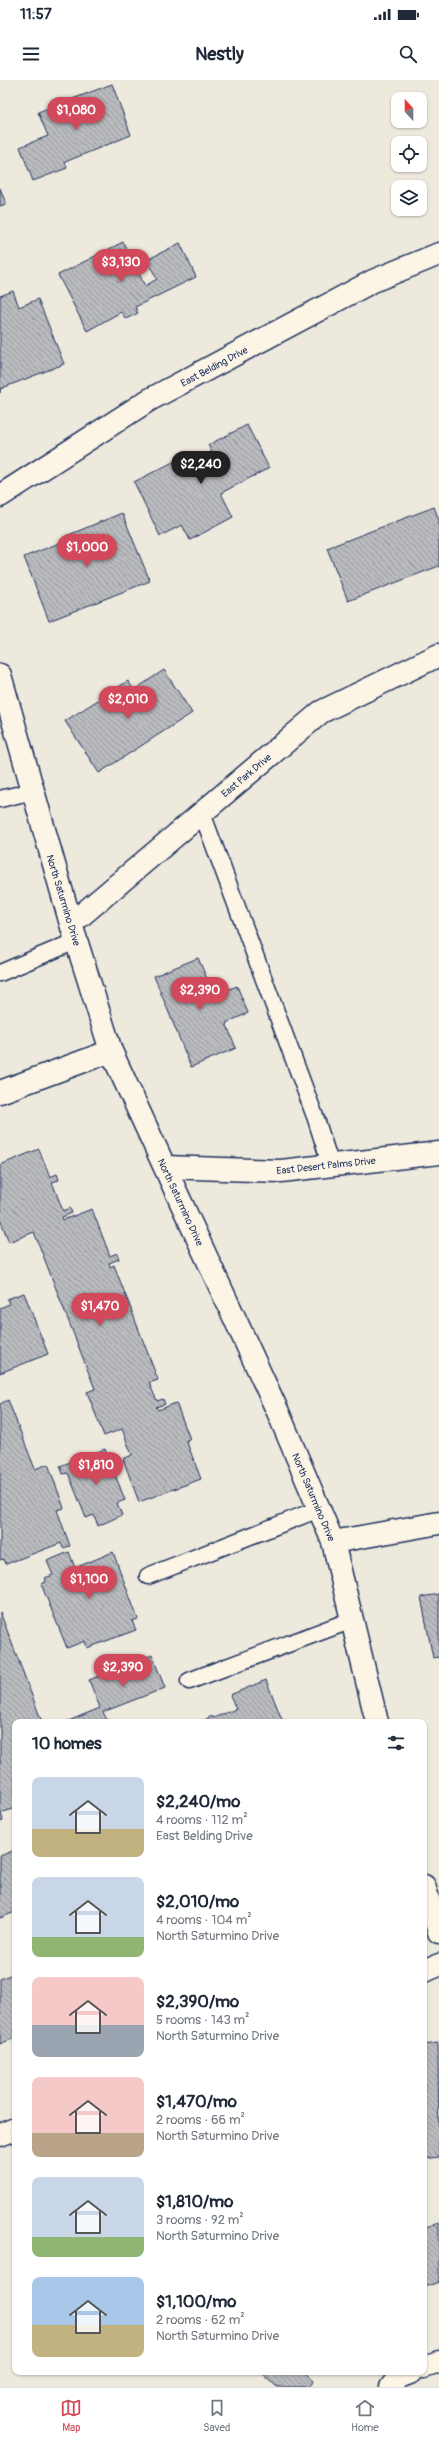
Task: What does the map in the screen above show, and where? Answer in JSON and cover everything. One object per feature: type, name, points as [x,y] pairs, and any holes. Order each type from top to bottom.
[{"type":"street","name":"East Belding Drive","points":[[0,496],[149,400],[373,281],[439,254]]},
{"type":"street","name":"East Park Drive","points":[[73,932],[202,813],[321,712],[439,655]]},
{"type":"street","name":"North Saturmino Drive","points":[[0,676],[73,932],[111,1050],[278,1412],[320,1509],[333,1542],[376,1719]]},
{"type":"street","points":[[0,1092],[111,1050]]},
{"type":"street","name":"East Desert Palms Drive","points":[[165,1167],[281,1171],[439,1153]]},
{"type":"street","points":[[333,1542],[439,1523]]},
{"type":"street","points":[[427,1895],[439,1932]]},
{"type":"street","points":[[427,1970],[439,1965]]},
{"type":"street","points":[[0,2135],[12,2130]]},
{"type":"street","points":[[427,2366],[439,2362]]},
{"type":"street","points":[[391,2387],[399,2377],[404,2375]]},
{"type":"lane","points":[[0,799],[33,791]]},
{"type":"lane","points":[[202,813],[316,1119],[331,1166]]},
{"type":"lane","points":[[0,973],[73,932]]},
{"type":"lane","points":[[148,1576],[320,1509]]},
{"type":"lane","points":[[189,1681],[352,1620]]},
{"type":"building","points":[[112,84],[131,135],[65,162],[67,168],[33,181],[20,147],[48,136],[38,112]]},
{"type":"building","points":[[0,188],[6,204],[0,206]]},
{"type":"building","points":[[123,242],[145,286],[157,279],[147,260],[180,243],[196,277],[135,307],[138,313],[126,319],[121,312],[87,331],[58,275]]},
{"type":"building","points":[[13,291],[19,307],[38,299],[64,364],[0,389],[0,296]]},
{"type":"building","points":[[247,425],[269,468],[221,493],[233,517],[190,540],[182,525],[160,536],[134,482],[179,459],[183,467],[212,453],[208,445]]},
{"type":"building","points":[[434,507],[439,520],[439,566],[348,601],[327,548]]},
{"type":"building","points":[[122,513],[150,581],[49,621],[24,557],[67,540],[66,536]]},
{"type":"building","points":[[164,670],[192,713],[99,773],[65,721],[128,681],[134,690]]},
{"type":"building","points":[[198,958],[214,995],[237,986],[248,1013],[226,1023],[236,1048],[191,1067],[154,976]]},
{"type":"building","points":[[39,1149],[50,1177],[57,1174],[59,1180],[52,1182],[63,1211],[70,1208],[72,1213],[62,1217],[63,1220],[92,1209],[110,1256],[117,1253],[119,1259],[109,1263],[110,1267],[114,1265],[158,1380],[149,1383],[157,1401],[163,1399],[165,1404],[156,1407],[158,1410],[176,1403],[190,1439],[186,1440],[201,1479],[139,1502],[123,1459],[132,1455],[122,1429],[104,1436],[87,1392],[95,1389],[34,1232],[9,1242],[0,1219],[0,1211],[2,1210],[0,1205],[0,1165]]},
{"type":"building","points":[[24,1293],[48,1354],[0,1373],[0,1308],[9,1304],[7,1299]]},
{"type":"building","points":[[8,1400],[35,1469],[48,1464],[64,1508],[57,1510],[70,1546],[63,1548],[61,1543],[6,1564],[4,1559],[0,1560],[0,1404]]},
{"type":"building","points":[[105,1449],[125,1500],[117,1503],[122,1515],[98,1526],[94,1515],[86,1518],[68,1473],[63,1474],[60,1466]]},
{"type":"building","points":[[69,1552],[75,1568],[113,1552],[138,1619],[132,1621],[136,1630],[87,1648],[85,1641],[67,1648],[41,1584],[46,1582],[45,1578],[53,1575],[47,1561]]},
{"type":"building","points":[[439,1594],[439,1657],[433,1658],[421,1597]]},
{"type":"building","points":[[0,1612],[41,1719],[12,1719],[12,1809],[1,1813],[3,1821],[0,1822]]},
{"type":"building","points":[[152,1655],[165,1688],[103,1712],[106,1719],[73,1719],[100,1708],[89,1680]]},
{"type":"building","points":[[266,1680],[282,1719],[206,1719],[236,1709],[230,1695]]},
{"type":"building","points":[[12,1851],[12,1913],[0,1918],[0,1856]]},
{"type":"building","points":[[12,1974],[12,2039],[0,2044],[0,1979]]},
{"type":"building","points":[[438,2043],[439,2157],[427,2159],[427,2045]]},
{"type":"building","points":[[439,2223],[439,2282],[427,2286],[427,2226]]},
{"type":"building","points":[[264,2375],[307,2375],[314,2381],[309,2387],[277,2387]]}]
